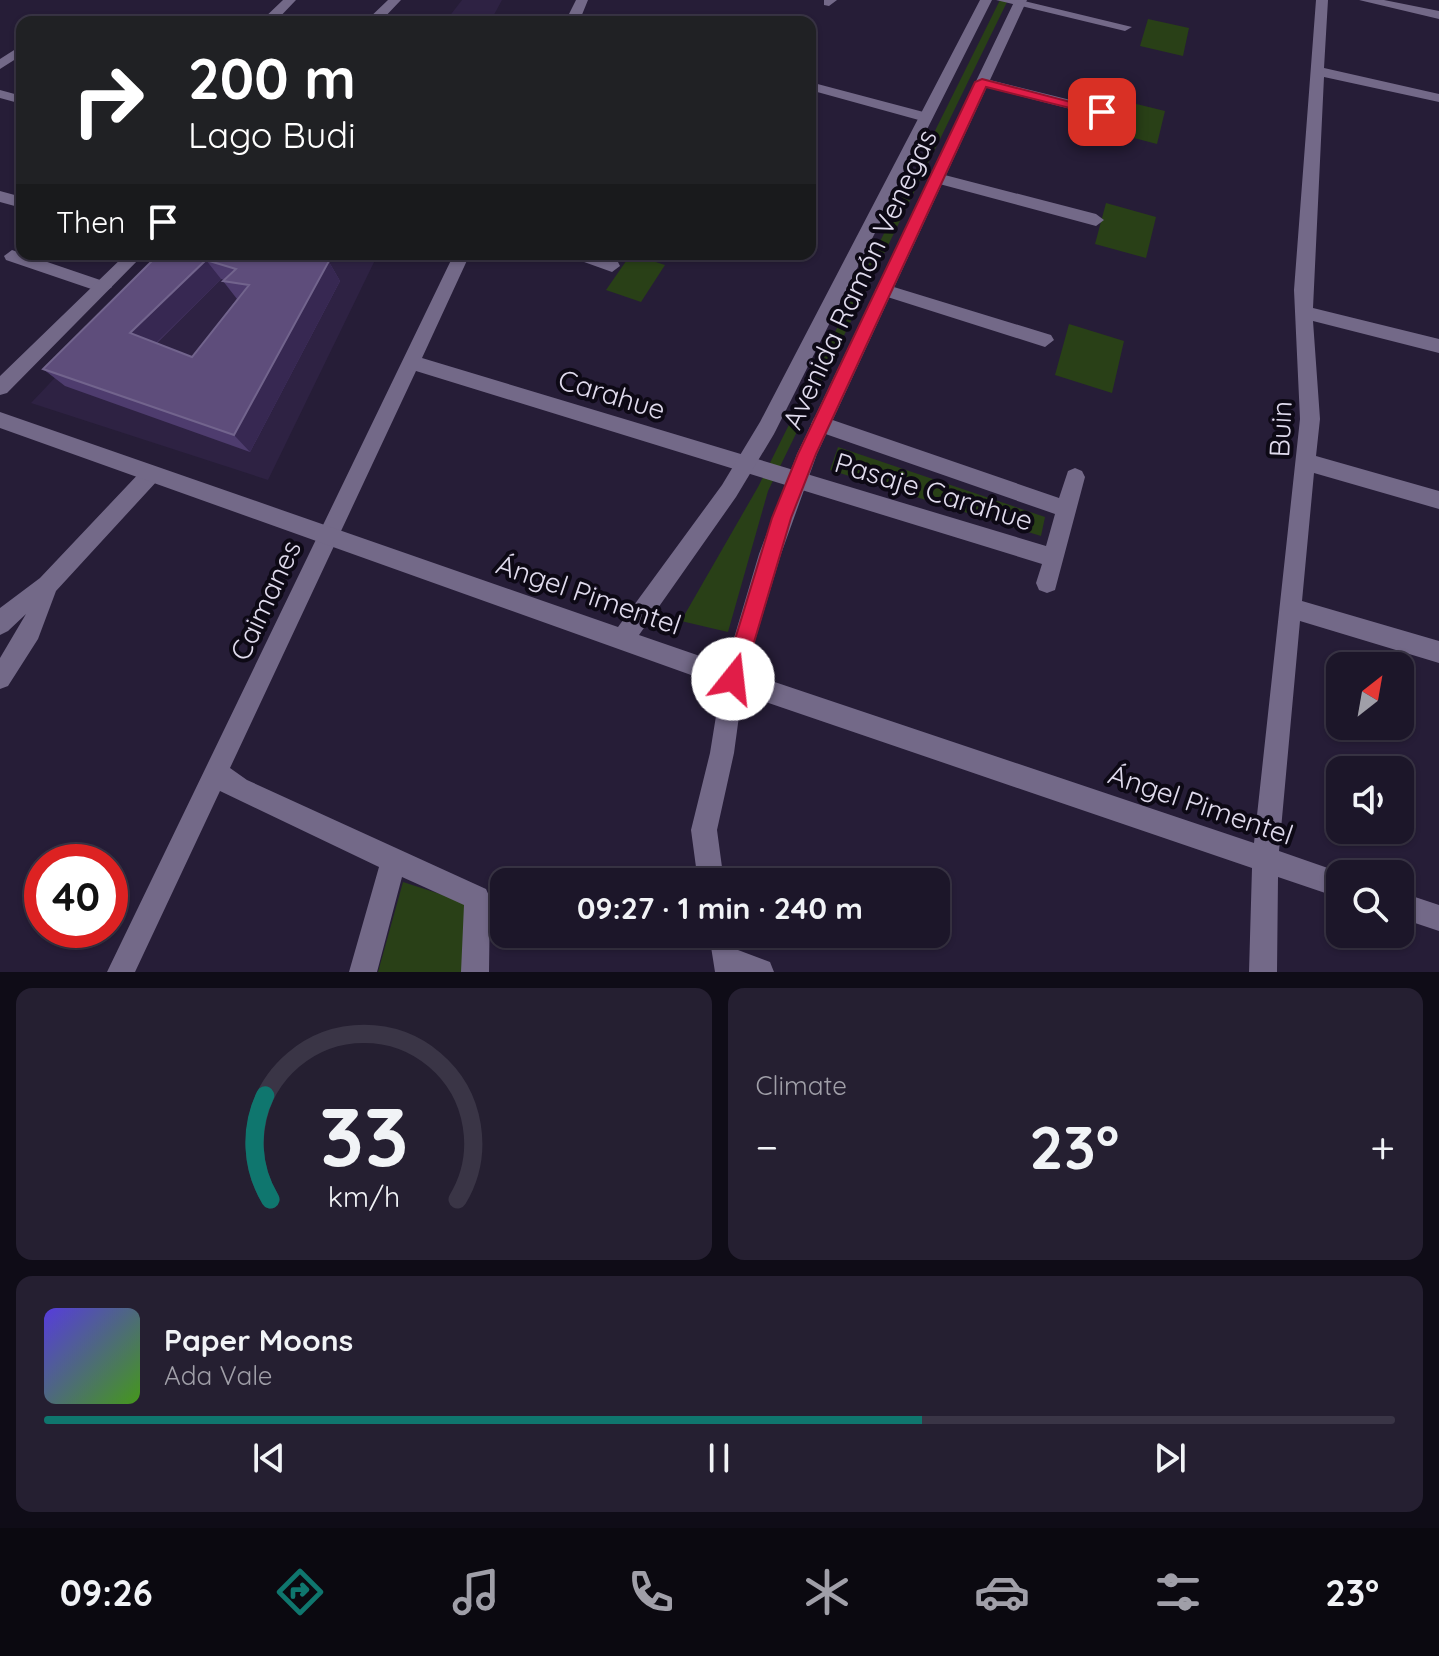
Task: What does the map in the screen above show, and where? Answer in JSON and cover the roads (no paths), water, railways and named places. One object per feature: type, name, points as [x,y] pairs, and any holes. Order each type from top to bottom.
[{"type":"street","points":[[273,16],[290,0]]},
{"type":"street","points":[[378,16],[395,0]]},
{"type":"street","name":"Avenida Ramón Venegas","points":[[622,640],[746,464],[986,0]]},
{"type":"street","name":"Buin","points":[[1263,972],[1265,859],[1307,462],[1310,386],[1304,312],[1322,0]]},
{"type":"street","points":[[1365,0],[1439,15]]},
{"type":"street","points":[[1014,1],[1125,27]]},
{"type":"street","name":"Avenida Ramón Venegas","points":[[709,868],[704,830],[722,753],[733,679],[774,542],[797,478],[982,82],[1014,1]]},
{"type":"street","points":[[1317,71],[1439,98]]},
{"type":"street","points":[[982,82],[1102,112]]},
{"type":"street","points":[[816,88],[926,117]]},
{"type":"street","points":[[937,178],[1096,220]]},
{"type":"street","points":[[23,260],[103,287]]},
{"type":"street","points":[[0,388],[130,260]]},
{"type":"street","name":"Caimanes","points":[[121,972],[459,260]]},
{"type":"street","points":[[596,260],[612,266]]},
{"type":"street","points":[[884,290],[1045,340]]},
{"type":"street","points":[[1304,312],[1439,346]]},
{"type":"street","name":"Carahue","points":[[410,362],[797,478]]},
{"type":"street","name":"Ángel Pimentel","points":[[0,420],[733,679],[1326,880]]},
{"type":"street","name":"Pasaje Carahue","points":[[821,424],[1066,509]]},
{"type":"street","points":[[1307,462],[1439,500]]},
{"type":"street","points":[[0,624],[12,611],[48,585],[151,474]]},
{"type":"street","name":"Pasaje Carahue","points":[[1047,583],[1075,477]]},
{"type":"street","name":"Pasaje Carahue","points":[[797,478],[1054,558]]},
{"type":"street","points":[[0,678],[30,631],[48,585]]},
{"type":"street","points":[[1292,608],[1439,652]]},
{"type":"street","points":[[216,773],[238,789],[477,898],[475,972]]},
{"type":"street","points":[[363,972],[394,860]]},
{"type":"street","points":[[1414,910],[1439,918]]},
{"type":"street","points":[[726,955],[760,972]]}]
